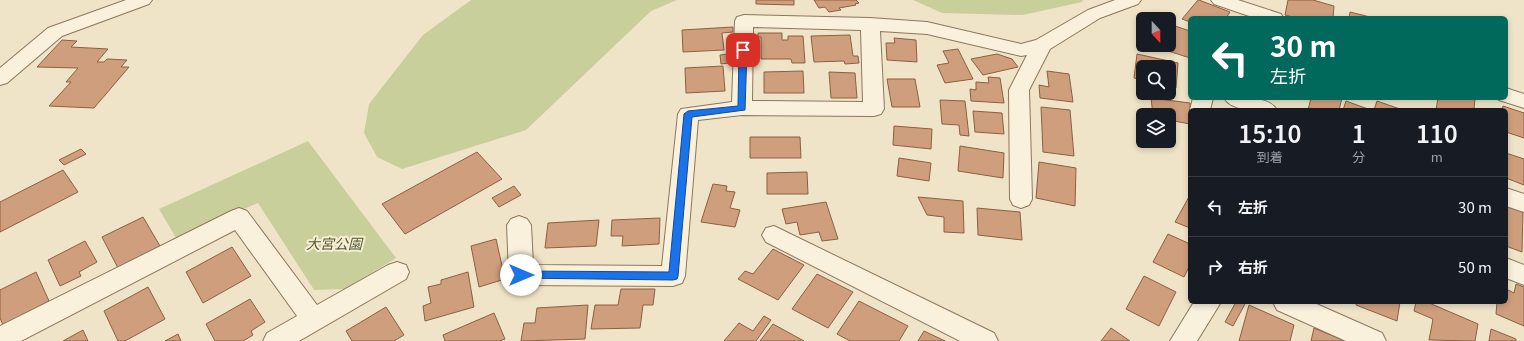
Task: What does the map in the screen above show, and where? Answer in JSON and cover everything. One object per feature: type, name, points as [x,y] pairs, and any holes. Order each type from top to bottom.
[{"type":"street","points":[[0,78],[55,32],[143,0]]},
{"type":"street","points":[[742,108],[744,21],[870,24],[927,28],[1021,50],[1042,45],[1094,14],[1132,0]]},
{"type":"street","points":[[1220,0],[1247,14],[1260,16]]},
{"type":"street","points":[[518,225],[521,275],[673,276],[688,114],[742,108],[874,109],[870,24]]},
{"type":"street","points":[[1021,199],[1019,90],[1042,45]]},
{"type":"street","points":[[1508,96],[1524,101]]},
{"type":"street","points":[[1240,100],[1262,108]]},
{"type":"street","points":[[1508,197],[1524,203]]},
{"type":"street","points":[[0,339],[239,217],[313,320]]},
{"type":"street","points":[[774,235],[985,341]]},
{"type":"street","points":[[1508,269],[1524,275]]},
{"type":"street","points":[[276,341],[398,272]]},
{"type":"street","points":[[1183,341],[1207,304]]},
{"type":"street","points":[[1290,304],[1373,341]]},
{"type":"green space","points":[[471,0],[677,0],[651,11],[526,130],[402,169],[377,157],[364,133],[369,104],[423,35]]},
{"type":"green space","points":[[913,0],[1083,0],[1082,2],[1023,15],[942,13]]},
{"type":"green space","name":"大宮公園","points":[[308,141],[396,258],[345,289],[314,290],[258,203],[176,238],[159,209]]},
{"type":"building","points":[[756,0],[794,0],[794,5],[756,4]]},
{"type":"building","points":[[814,0],[856,0],[859,3],[855,4],[856,5],[839,8],[841,10],[829,12],[825,7],[819,8]]},
{"type":"building","points":[[1198,0],[1230,12],[1227,16],[1188,16],[1188,21],[1182,19]]},
{"type":"building","points":[[1288,0],[1313,0],[1334,6],[1333,16],[1285,15]]},
{"type":"building","points":[[1350,12],[1366,16],[1349,16]]},
{"type":"building","points":[[1176,26],[1188,30],[1188,57],[1171,52],[1176,52]]},
{"type":"building","points":[[733,27],[733,32],[722,33],[724,50],[683,52],[682,30]]},
{"type":"building","points":[[758,33],[782,33],[782,40],[788,40],[788,36],[803,36],[805,63],[792,63],[791,59],[761,59],[761,37],[758,37]]},
{"type":"building","points":[[850,35],[853,56],[858,56],[859,63],[845,64],[844,61],[814,62],[811,36]]},
{"type":"building","points":[[894,38],[916,40],[917,62],[887,60],[886,43],[895,43]]},
{"type":"building","points":[[62,40],[77,41],[71,47],[108,49],[97,62],[104,62],[107,59],[127,60],[121,67],[129,67],[94,108],[49,106],[71,82],[66,82],[78,68],[37,67]]},
{"type":"building","points":[[958,49],[973,79],[945,83],[937,65],[949,63],[943,51]]},
{"type":"building","points":[[728,54],[729,63],[721,64],[720,55]]},
{"type":"building","points":[[997,54],[1012,59],[1018,67],[983,75],[971,59]]},
{"type":"building","points":[[1137,54],[1164,60],[1136,60]]},
{"type":"building","points":[[1136,62],[1136,78],[1134,78]]},
{"type":"building","points":[[1176,63],[1178,63],[1176,88]]},
{"type":"building","points":[[723,66],[725,91],[686,93],[685,68]]},
{"type":"building","points":[[803,71],[804,93],[764,93],[764,72]]},
{"type":"building","points":[[1047,71],[1069,74],[1073,102],[1040,98],[1039,85],[1049,87]]},
{"type":"building","points":[[829,72],[855,73],[857,98],[831,98]]},
{"type":"building","points":[[988,77],[1000,78],[1004,103],[971,101],[970,89],[976,90],[976,82],[989,83]]},
{"type":"building","points":[[887,79],[915,79],[920,107],[892,107]]},
{"type":"building","points":[[940,100],[965,101],[969,136],[960,135],[959,125],[942,124]]},
{"type":"building","points":[[1151,100],[1190,103],[1190,108],[1188,108],[1188,124],[1176,121],[1176,108],[1152,108]]},
{"type":"building","points":[[1310,100],[1342,100],[1340,108],[1308,108]]},
{"type":"building","points":[[1438,100],[1475,100],[1474,108],[1436,108]]},
{"type":"building","points":[[1346,101],[1365,108],[1344,108]]},
{"type":"building","points":[[1377,101],[1397,108],[1375,108]]},
{"type":"building","points":[[1503,106],[1524,113],[1524,138],[1508,133],[1508,108],[1502,108]]},
{"type":"building","points":[[1041,107],[1070,110],[1074,156],[1043,152]]},
{"type":"building","points":[[973,111],[1002,113],[1004,134],[975,132]]},
{"type":"building","points":[[894,126],[932,129],[931,149],[893,145]]},
{"type":"building","points":[[750,137],[800,137],[801,158],[750,158]]},
{"type":"building","points":[[960,146],[1004,153],[1003,178],[958,171]]},
{"type":"building","points":[[81,149],[86,154],[64,165],[59,160]]},
{"type":"building","points":[[477,152],[502,179],[405,234],[382,204]]},
{"type":"building","points":[[1508,154],[1524,159],[1524,185],[1508,179]]},
{"type":"building","points":[[899,158],[931,163],[929,181],[897,176]]},
{"type":"building","points":[[1039,162],[1076,168],[1075,206],[1036,198]]},
{"type":"building","points":[[63,170],[78,192],[0,232],[0,202]]},
{"type":"building","points":[[807,172],[808,194],[767,194],[767,173]]},
{"type":"building","points":[[713,184],[727,186],[726,191],[735,192],[730,208],[740,210],[735,227],[701,222]]},
{"type":"building","points":[[514,186],[521,195],[499,207],[492,198]]},
{"type":"building","points":[[918,197],[963,201],[964,233],[944,232],[944,217],[927,215]]},
{"type":"building","points":[[1188,199],[1188,227],[1175,222]]},
{"type":"building","points":[[826,202],[838,239],[822,241],[819,232],[800,235],[797,222],[786,224],[782,209]]},
{"type":"building","points":[[1508,207],[1523,211],[1522,252],[1508,247]]},
{"type":"building","points":[[977,208],[1020,212],[1022,240],[978,235]]},
{"type":"building","points":[[143,217],[160,246],[118,268],[102,237]]},
{"type":"building","points":[[660,218],[659,244],[622,246],[623,236],[611,236],[612,220]]},
{"type":"building","points":[[599,220],[596,246],[545,248],[548,223]]},
{"type":"building","points":[[1168,234],[1188,243],[1188,269],[1184,277],[1153,262]]},
{"type":"building","points":[[496,239],[505,279],[479,287],[471,246]]},
{"type":"building","points":[[85,241],[97,262],[79,272],[81,276],[60,286],[48,260]]},
{"type":"building","points":[[232,247],[251,276],[203,303],[186,272]]},
{"type":"building","points":[[773,249],[804,265],[778,300],[738,279],[745,271],[753,274]]},
{"type":"building","points":[[36,272],[49,301],[3,325],[0,318],[0,290]]},
{"type":"building","points":[[468,272],[474,307],[425,321],[423,306],[431,303],[428,287],[441,284],[441,280]]},
{"type":"building","points":[[817,274],[853,292],[828,328],[792,309]]},
{"type":"building","points":[[1144,276],[1176,292],[1159,326],[1126,309]]},
{"type":"building","points":[[1516,284],[1524,287],[1524,326],[1496,314],[1497,304],[1508,304],[1508,290],[1514,293]]},
{"type":"building","points":[[148,287],[165,319],[125,341],[118,341],[104,311]]},
{"type":"building","points":[[621,289],[655,289],[653,305],[643,305],[640,328],[591,329],[595,305],[618,305]]},
{"type":"building","points":[[250,299],[265,322],[251,331],[253,335],[243,341],[215,341],[206,324]]},
{"type":"building","points":[[859,301],[908,326],[899,341],[850,341],[837,334]]},
{"type":"building","points":[[1235,304],[1245,304],[1233,326],[1225,322]]},
{"type":"building","points":[[1400,304],[1397,321],[1356,305]]},
{"type":"building","points":[[1416,304],[1432,304],[1478,324],[1475,341],[1429,340],[1433,319],[1414,311]]},
{"type":"building","points":[[588,305],[585,339],[521,341],[524,323],[535,323],[537,308]]},
{"type":"building","points":[[1249,305],[1294,325],[1290,341],[1239,341]]},
{"type":"building","points":[[386,307],[404,335],[394,341],[352,341],[346,331]]},
{"type":"building","points":[[494,313],[505,339],[500,341],[445,341],[443,335]]},
{"type":"building","points":[[764,316],[771,320],[756,341],[724,341],[739,323],[753,331]]},
{"type":"building","points":[[773,324],[804,341],[760,341]]},
{"type":"building","points":[[1111,328],[1130,341],[1101,341]]},
{"type":"building","points":[[1314,328],[1345,341],[1311,341]]},
{"type":"building","points":[[1491,329],[1516,339],[1516,341],[1489,341]]},
{"type":"building","points":[[83,330],[88,341],[63,341]]},
{"type":"building","points":[[924,331],[945,341],[918,341]]},
{"type":"building","points":[[178,334],[181,341],[165,341]]},
{"type":"route","points":[[521,275],[673,276],[688,114],[742,108],[743,50]]}]
